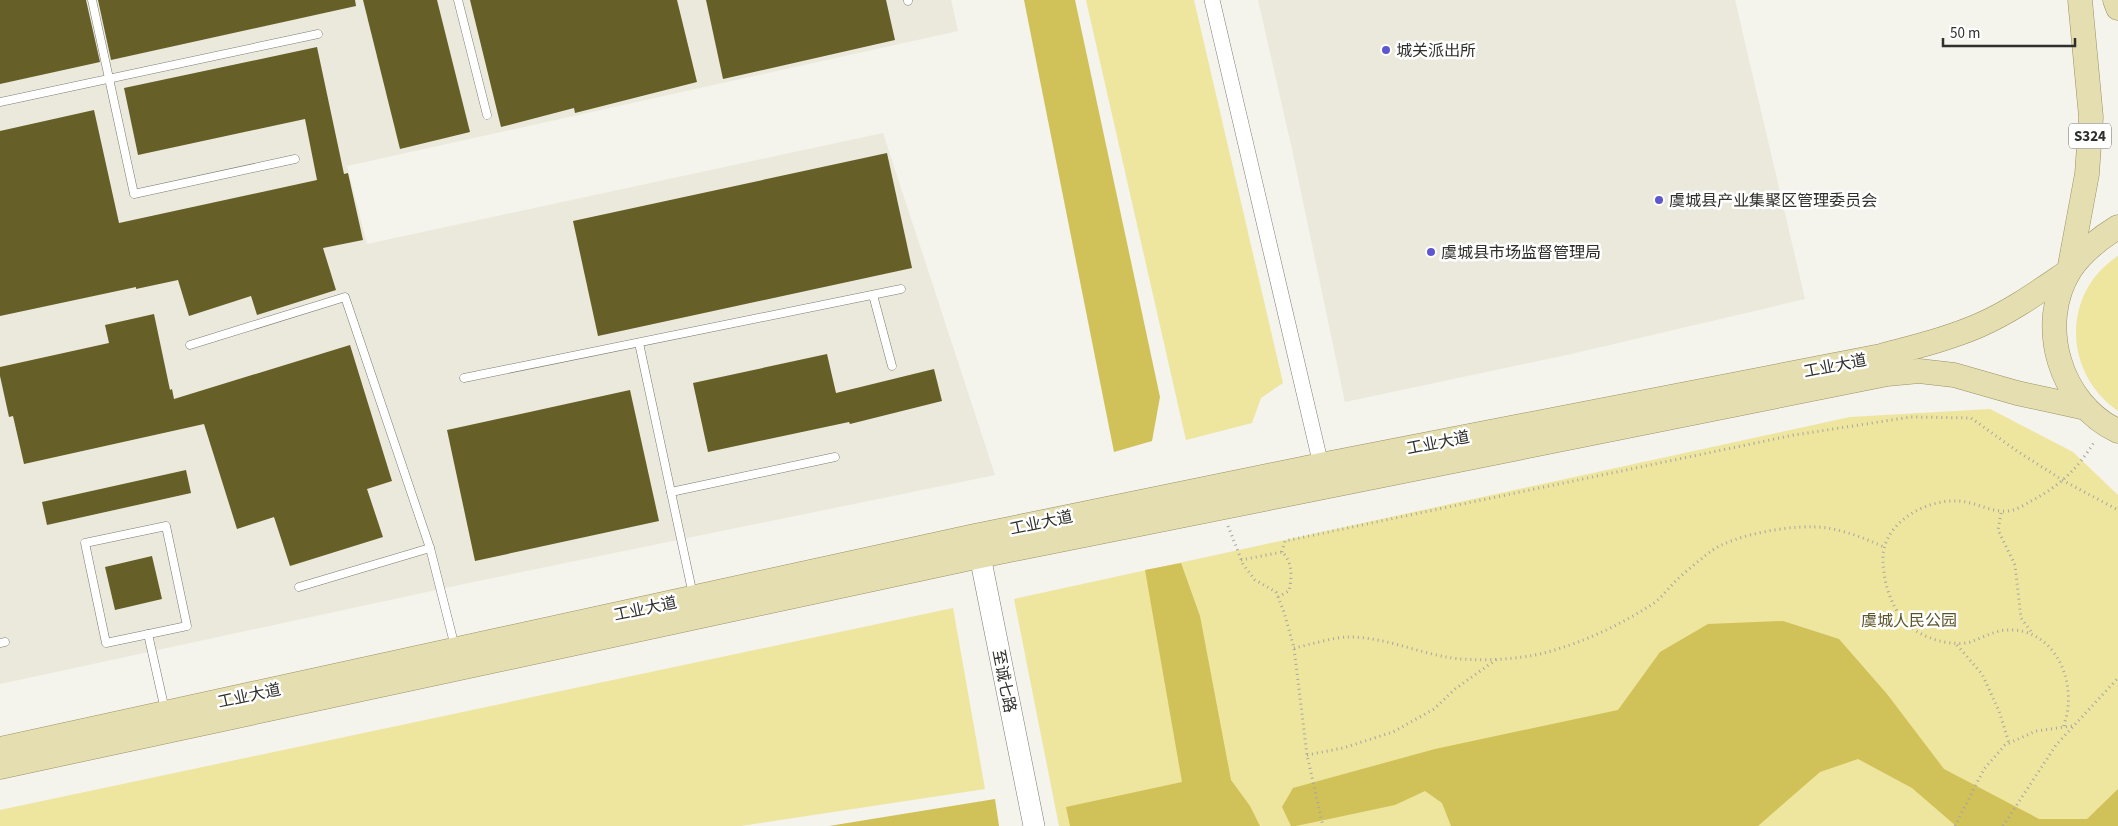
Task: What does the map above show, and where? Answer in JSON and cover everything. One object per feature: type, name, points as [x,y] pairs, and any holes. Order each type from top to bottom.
[{"type":"main road","name":"S324","points":[[2069,271],[2087,174],[2091,117],[2080,0]]},
{"type":"main road","points":[[2115,0],[2118,8]]},
{"type":"main road","points":[[2112,427],[2086,408],[2066,379],[2055,345],[2054,327],[2060,292],[2069,271],[2089,247],[2118,227]]},
{"type":"main road","name":"工业大道","points":[[0,749],[167,722],[978,546],[1321,465],[1881,356],[1942,340],[1982,324],[2024,301],[2069,271]]},
{"type":"main road","points":[[978,546],[1221,508],[1887,374],[1919,371],[1954,375],[2017,393],[2086,408]]},
{"type":"main road","name":"至诚七路","points":[[978,546],[1034,826]]},
{"type":"main road","points":[[0,767],[167,722]]},
{"type":"street","points":[[1212,0],[1321,465]]},
{"type":"lane","points":[[92,0],[134,194],[295,159]]},
{"type":"lane","points":[[458,0],[487,115]]},
{"type":"lane","points":[[0,102],[318,34]]},
{"type":"lane","points":[[464,378],[901,290]]},
{"type":"lane","points":[[873,295],[892,366]]},
{"type":"lane","points":[[190,345],[345,297],[430,548],[458,659]]},
{"type":"lane","points":[[639,343],[696,607]]},
{"type":"lane","points":[[671,492],[835,457]]},
{"type":"lane","points":[[166,526],[187,626],[148,634],[106,643],[85,543],[166,526]]},
{"type":"lane","points":[[299,587],[430,548]]},
{"type":"lane","points":[[148,634],[167,722]]},
{"type":"path","points":[[1282,552],[1285,542],[1359,526],[1794,435],[1911,417],[1971,418],[2016,451],[2064,481],[2118,510]]},
{"type":"path","points":[[2064,726],[2068,707],[2063,667],[2055,653],[2045,642],[2020,630],[2004,630],[1957,644],[1924,636],[1907,623],[1887,593],[1882,550],[1897,524],[1926,505],[1959,500],[1979,504],[2001,512],[2015,509],[2052,490],[2064,481],[2112,427]]},
{"type":"path","points":[[1221,508],[1241,560],[1255,580],[1276,592],[1284,612],[1294,648],[1307,755],[1323,826]]},
{"type":"path","points":[[2001,512],[1998,530],[2015,565],[2021,618],[2033,635]]},
{"type":"path","points":[[1294,648],[1348,637],[1383,641],[1447,657],[1499,658],[1541,654],[1600,633],[1656,602],[1678,579],[1712,550],[1746,536],[1770,530],[1825,527],[1860,536],[1884,547]]},
{"type":"path","points":[[1241,560],[1282,552]]},
{"type":"path","points":[[1278,597],[1290,592],[1292,579],[1288,557],[1282,552]]},
{"type":"path","points":[[1957,644],[1982,674],[1999,711],[2009,743]]},
{"type":"path","points":[[1307,755],[1343,748],[1393,732],[1434,709],[1454,689],[1499,658]]},
{"type":"path","points":[[2003,826],[2032,780],[2072,726],[2118,678]]},
{"type":"path","points":[[1955,826],[1984,769],[2005,745],[2036,731],[2072,726]]},
{"type":"shaded area","points":[[0,0],[951,0],[958,31],[347,166],[367,244],[883,133],[995,475],[478,581],[0,684]]},
{"type":"shaded area","points":[[1024,0],[1075,0],[1160,397],[1152,441],[1114,452]]},
{"type":"shaded area","points":[[1258,0],[1735,0],[1805,299],[1571,354],[1345,402],[1292,149]]},
{"type":"shaded area","points":[[1181,563],[1200,616],[1231,780],[1250,806],[1260,826],[1070,826],[1066,807],[1182,782],[1145,570]]},
{"type":"shaded area","points":[[1783,621],[1839,639],[1887,694],[1944,769],[2039,819],[2087,819],[2118,789],[2118,826],[1956,826],[1912,788],[1858,759],[1820,772],[1758,826],[1451,826],[1442,803],[1425,791],[1395,805],[1296,826],[1291,826],[1282,807],[1293,788],[1435,749],[1618,710],[1660,652],[1708,624]]},
{"type":"shaded area","points":[[995,799],[999,826],[829,826]]},
{"type":"green space","points":[[1086,0],[1194,0],[1283,383],[1261,398],[1252,423],[1186,440]]},
{"type":"green space","points":[[2118,256],[2118,411],[2100,395],[2087,376],[2079,355],[2076,333],[2078,311],[2086,290],[2099,272]]},
{"type":"green space","name":"虞城人民公园","points":[[1990,409],[2073,452],[2118,495],[2118,826],[1059,826],[1014,599],[1850,417]]},
{"type":"green space","points":[[953,608],[985,789],[741,826],[0,826],[0,810]]},
{"type":"building","points":[[0,0],[86,0],[100,62],[0,84]]},
{"type":"building","points":[[98,0],[355,0],[356,6],[111,60]]},
{"type":"building","points":[[363,0],[437,0],[470,132],[400,149]]},
{"type":"building","points":[[470,0],[677,0],[697,82],[575,113],[574,108],[501,127]]},
{"type":"building","points":[[706,0],[886,0],[895,40],[723,79]]},
{"type":"building","points":[[317,47],[344,174],[348,173],[363,240],[323,248],[336,290],[257,315],[251,296],[189,316],[178,280],[0,316],[0,131],[94,110],[119,223],[317,180],[305,119],[138,155],[124,88]]},
{"type":"building","points":[[887,153],[912,268],[598,336],[573,221]]},
{"type":"building","points":[[154,314],[170,390],[172,389],[174,399],[350,345],[392,481],[367,489],[383,537],[290,566],[274,517],[237,529],[204,424],[24,464],[13,416],[9,417],[0,376],[0,367],[109,343],[105,325]]},
{"type":"building","points":[[827,354],[836,393],[934,369],[942,401],[850,424],[849,422],[708,452],[693,383]]},
{"type":"building","points":[[630,390],[659,521],[475,561],[447,430]]},
{"type":"building","points":[[186,470],[191,493],[47,525],[42,502]]},
{"type":"building","points":[[152,556],[162,599],[115,610],[105,567]]},
{"type":"place","name":"城关派出所","points":[[1386,50]]},
{"type":"place","name":"虞城县产业集聚区管理委员会","points":[[1659,200]]},
{"type":"place","name":"虞城县市场监督管理局","points":[[1431,252]]}]
